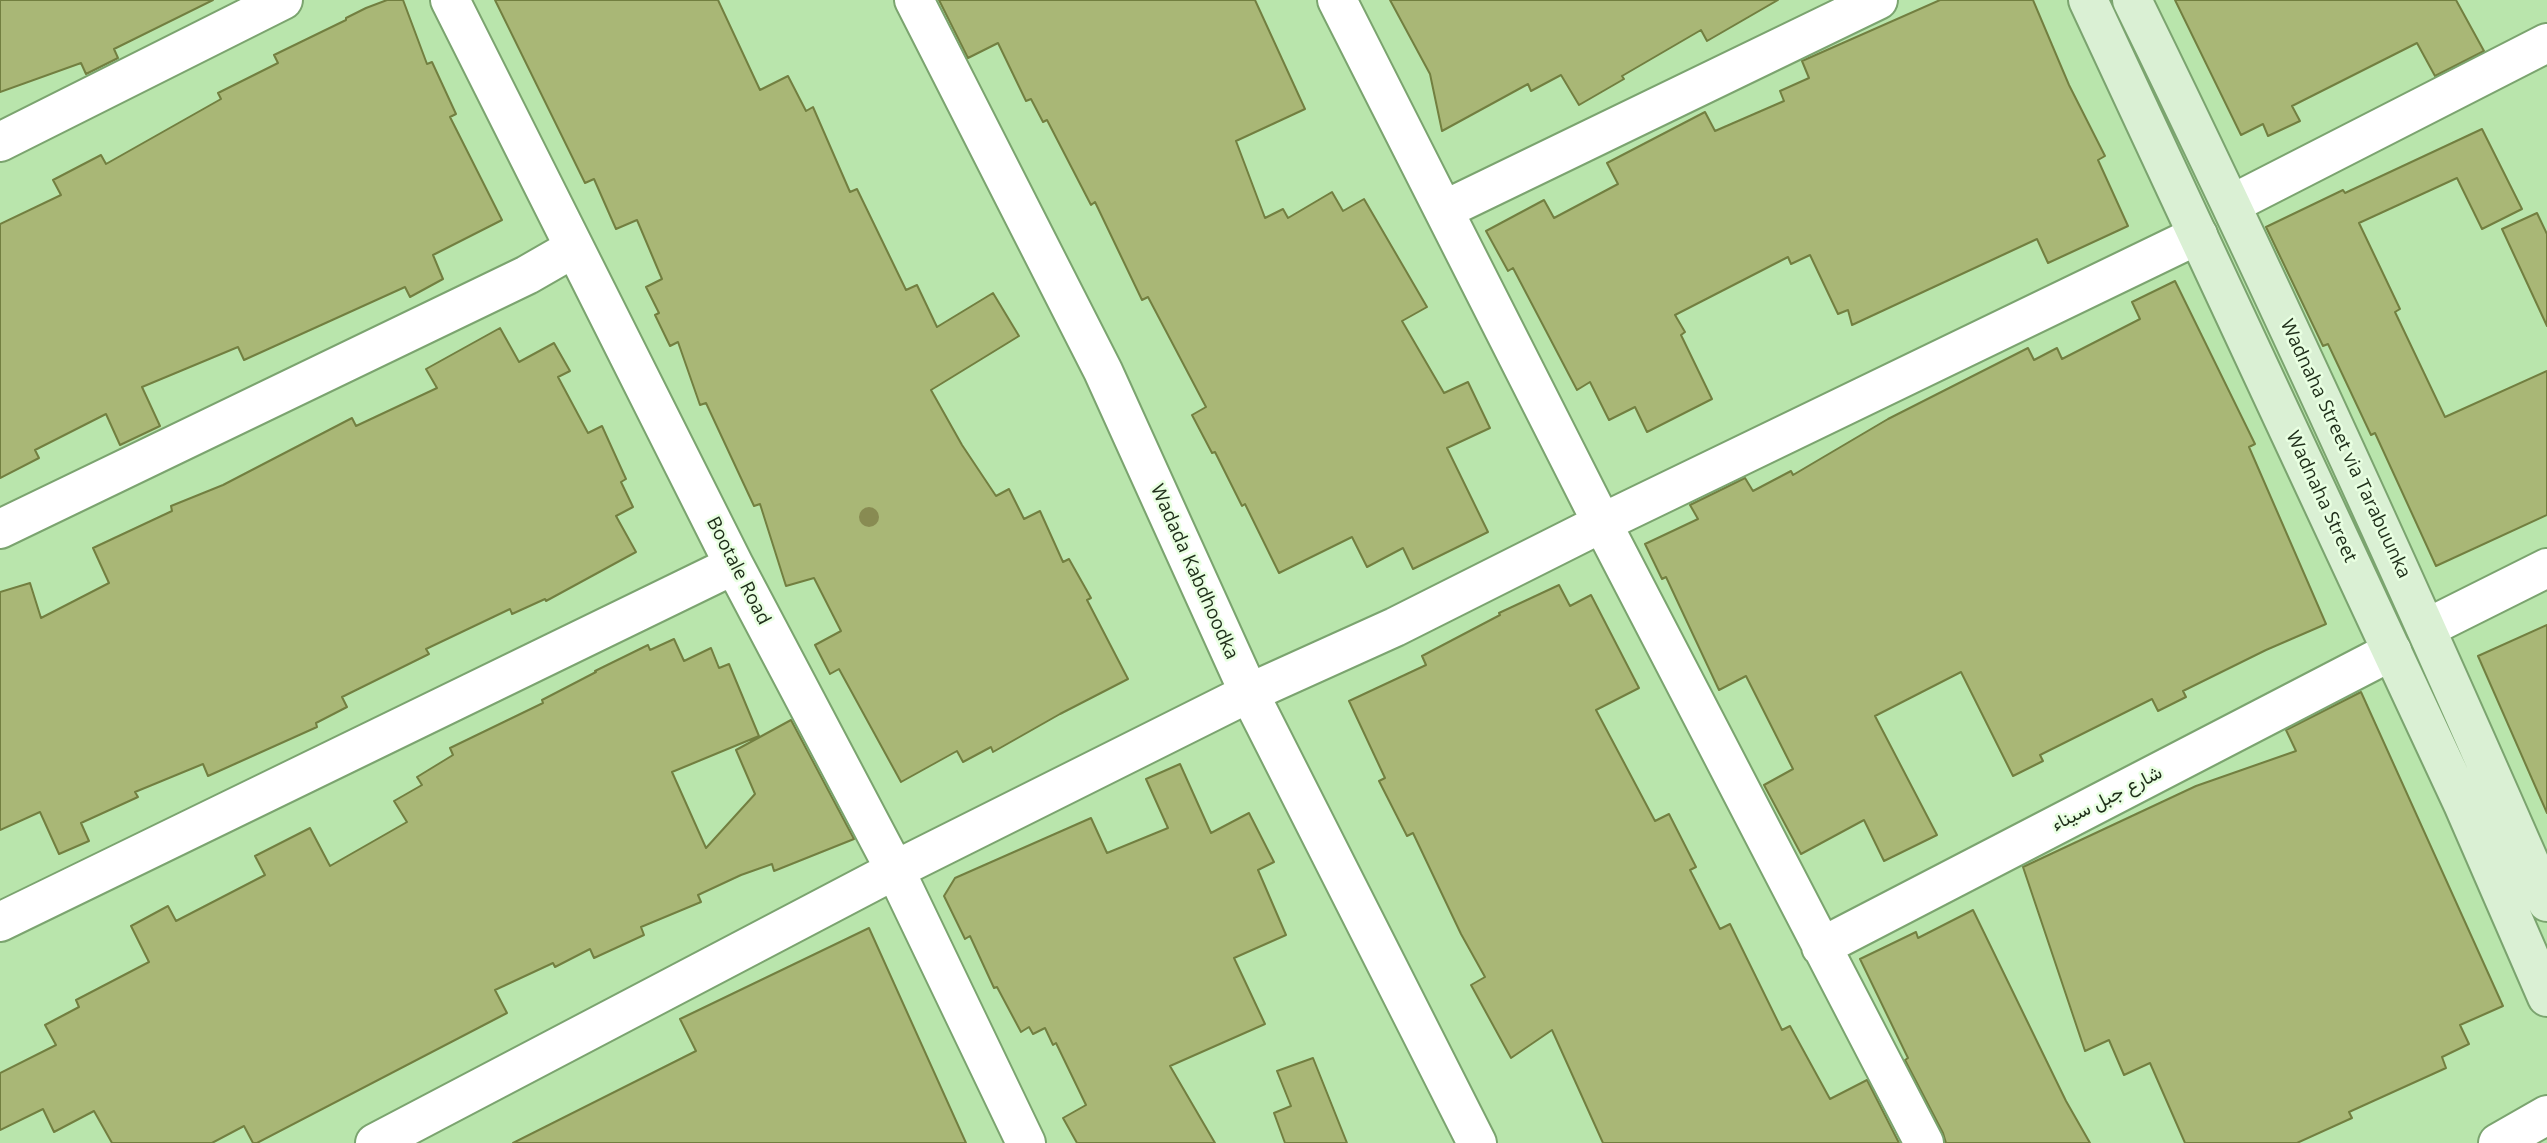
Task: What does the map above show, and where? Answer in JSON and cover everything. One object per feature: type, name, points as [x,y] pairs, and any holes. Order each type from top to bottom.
[{"type":"main road","name":"Wadnaha Street","points":[[2088,0],[2463,804],[2547,997]]},
{"type":"main road","name":"Wadnaha Street via Tarabuunka","points":[[2132,0],[2232,204],[2427,628],[2547,902]]},
{"type":"street","points":[[0,142],[283,0]]},
{"type":"street","name":"Bootale Road","points":[[450,0],[734,565],[895,870],[1026,1143]]},
{"type":"street","name":"Wadada Kabdhoodka","points":[[914,0],[1103,371],[1249,693],[1477,1143]]},
{"type":"street","points":[[1337,0],[1602,523],[1924,1143]]},
{"type":"street","points":[[1444,210],[1878,0]]},
{"type":"street","points":[[2232,204],[2547,43]]},
{"type":"street","points":[[375,1143],[895,870],[1249,693],[1395,627],[1602,523],[2198,235]]},
{"type":"street","points":[[0,529],[527,275],[574,248]]},
{"type":"street","points":[[0,922],[734,565]]},
{"type":"street","points":[[2427,628],[2547,568]]},
{"type":"street","name":"شارع جبل سيناء","points":[[1821,947],[2392,651]]},
{"type":"street","points":[[2498,1143],[2547,1115]]},
{"type":"building","points":[[0,0],[213,0],[114,49],[118,58],[86,74],[81,63],[0,92]]},
{"type":"building","points":[[387,0],[403,0],[427,64],[432,62],[456,114],[450,117],[502,220],[433,255],[443,279],[410,297],[405,287],[244,360],[238,347],[142,387],[160,426],[120,445],[106,414],[35,450],[39,458],[0,478],[0,224],[61,195],[53,180],[101,155],[106,164],[221,99],[218,93],[278,63],[274,55]]},
{"type":"building","points":[[495,0],[718,0],[760,90],[788,76],[806,111],[813,107],[850,192],[857,189],[906,290],[917,285],[937,327],[993,293],[1019,336],[931,390],[962,445],[996,496],[1009,489],[1024,519],[1040,511],[1063,562],[1069,559],[1091,598],[1087,600],[1128,679],[993,752],[991,747],[963,762],[957,751],[901,782],[839,669],[830,674],[815,645],[841,631],[814,578],[786,586],[760,504],[754,506],[706,403],[700,405],[678,342],[670,346],[655,315],[659,313],[646,287],[662,279],[637,220],[616,229],[594,179],[585,183]]},
{"type":"building","points":[[939,0],[1255,0],[1305,109],[1236,141],[1265,218],[1283,209],[1288,218],[1332,192],[1343,211],[1364,199],[1427,307],[1402,321],[1444,393],[1468,382],[1490,428],[1447,448],[1488,532],[1413,569],[1403,548],[1367,567],[1352,537],[1279,573],[1245,504],[1242,506],[1215,452],[1212,453],[1192,415],[1206,407],[1148,297],[1142,300],[1095,202],[1091,205],[1047,120],[1043,122],[1031,99],[1026,101],[998,43],[968,58]]},
{"type":"building","points":[[1390,0],[1778,0],[1707,41],[1701,30],[1622,76],[1624,79],[1579,105],[1561,75],[1531,91],[1528,84],[1442,131],[1430,74]]},
{"type":"building","points":[[1940,0],[2033,0],[2069,85],[2105,156],[2098,160],[2128,226],[2048,263],[2037,239],[1852,325],[1848,310],[1838,314],[1810,255],[1791,264],[1788,257],[1675,315],[1685,332],[1681,335],[1712,399],[1647,432],[1635,407],[1609,420],[1590,382],[1577,390],[1513,268],[1508,271],[1486,231],[1544,200],[1554,218],[1618,184],[1607,163],[1705,112],[1715,131],[1784,101],[1780,91],[1809,78],[1802,61]]},
{"type":"building","points":[[2175,0],[2456,0],[2484,51],[2435,76],[2417,43],[2292,106],[2300,121],[2268,136],[2263,124],[2241,135]]},
{"type":"building","points":[[2482,129],[2522,209],[2482,229],[2457,178],[2359,223],[2400,309],[2395,312],[2445,417],[2547,371],[2547,515],[2436,566],[2375,433],[2371,435],[2328,344],[2323,346],[2266,227]]},
{"type":"building","points":[[2537,213],[2547,234],[2547,326],[2502,229]]},
{"type":"building","points":[[2175,281],[2255,444],[2249,447],[2326,624],[2183,691],[2186,697],[2158,711],[2152,699],[2040,755],[2043,761],[2013,776],[1961,672],[1875,716],[1937,835],[1884,861],[1864,820],[1801,854],[1764,785],[1793,769],[1746,676],[1719,690],[1666,577],[1662,579],[1645,544],[1698,519],[1690,505],[1745,478],[1753,491],[1791,471],[1793,475],[1888,419],[2028,348],[2034,360],[2057,348],[2062,359],[2140,319],[2132,302]]},
{"type":"building","points":[[500,328],[519,362],[554,343],[570,371],[558,377],[588,433],[602,426],[626,479],[621,482],[633,507],[616,516],[636,552],[546,601],[545,599],[512,614],[510,609],[426,649],[429,654],[342,697],[347,707],[316,723],[317,727],[208,776],[203,764],[135,792],[138,797],[81,823],[89,841],[59,854],[40,812],[0,830],[0,592],[30,583],[41,618],[109,583],[93,548],[172,511],[171,506],[223,485],[352,418],[356,426],[437,388],[426,369]]},
{"type":"building","points":[[1559,585],[1570,606],[1591,595],[1639,688],[1596,710],[1655,821],[1669,814],[1696,867],[1690,870],[1720,929],[1730,924],[1782,1030],[1790,1026],[1830,1099],[1867,1080],[1899,1143],[1603,1143],[1552,1030],[1511,1058],[1471,985],[1485,977],[1461,934],[1413,833],[1407,836],[1379,781],[1385,778],[1349,701],[1426,665],[1422,656],[1500,615],[1499,613]]},
{"type":"building","points":[[2547,625],[2547,813],[2478,656]]},
{"type":"building","points":[[674,639],[684,661],[711,648],[719,668],[729,664],[759,736],[672,772],[706,848],[755,794],[736,750],[791,720],[854,839],[774,871],[772,864],[741,875],[698,895],[701,902],[641,927],[644,935],[594,958],[590,949],[555,967],[553,963],[495,990],[507,1013],[257,1143],[253,1143],[244,1126],[212,1143],[112,1143],[94,1111],[54,1132],[43,1109],[0,1130],[0,1073],[56,1045],[45,1025],[79,1007],[76,1000],[149,962],[131,926],[168,906],[176,921],[265,875],[255,856],[310,828],[330,866],[407,822],[394,801],[422,785],[417,777],[453,755],[450,748],[543,703],[542,700],[648,645],[650,650]]},
{"type":"building","points":[[2361,692],[2503,1006],[2460,1025],[2469,1044],[2442,1057],[2446,1068],[2349,1112],[2352,1118],[2297,1143],[2185,1143],[2150,1063],[2124,1075],[2109,1040],[2085,1051],[2023,867],[2196,786],[2296,751],[2286,730]]},
{"type":"building","points":[[1180,764],[1211,833],[1249,813],[1274,862],[1258,870],[1286,935],[1234,958],[1265,1024],[1170,1066],[1215,1143],[1077,1143],[1063,1118],[1086,1105],[1056,1043],[1053,1045],[1045,1028],[1033,1034],[1029,1027],[1021,1032],[997,987],[994,988],[970,936],[965,939],[944,896],[955,878],[1091,818],[1107,853],[1168,828],[1146,779]]},
{"type":"building","points":[[1973,910],[2066,1101],[2090,1143],[1946,1143],[1860,959],[1916,932],[1918,938]]},
{"type":"building","points":[[869,928],[966,1143],[513,1143],[696,1051],[680,1019]]},
{"type":"building","points":[[1313,1058],[1347,1143],[1285,1143],[1274,1113],[1291,1106],[1277,1071]]}]
